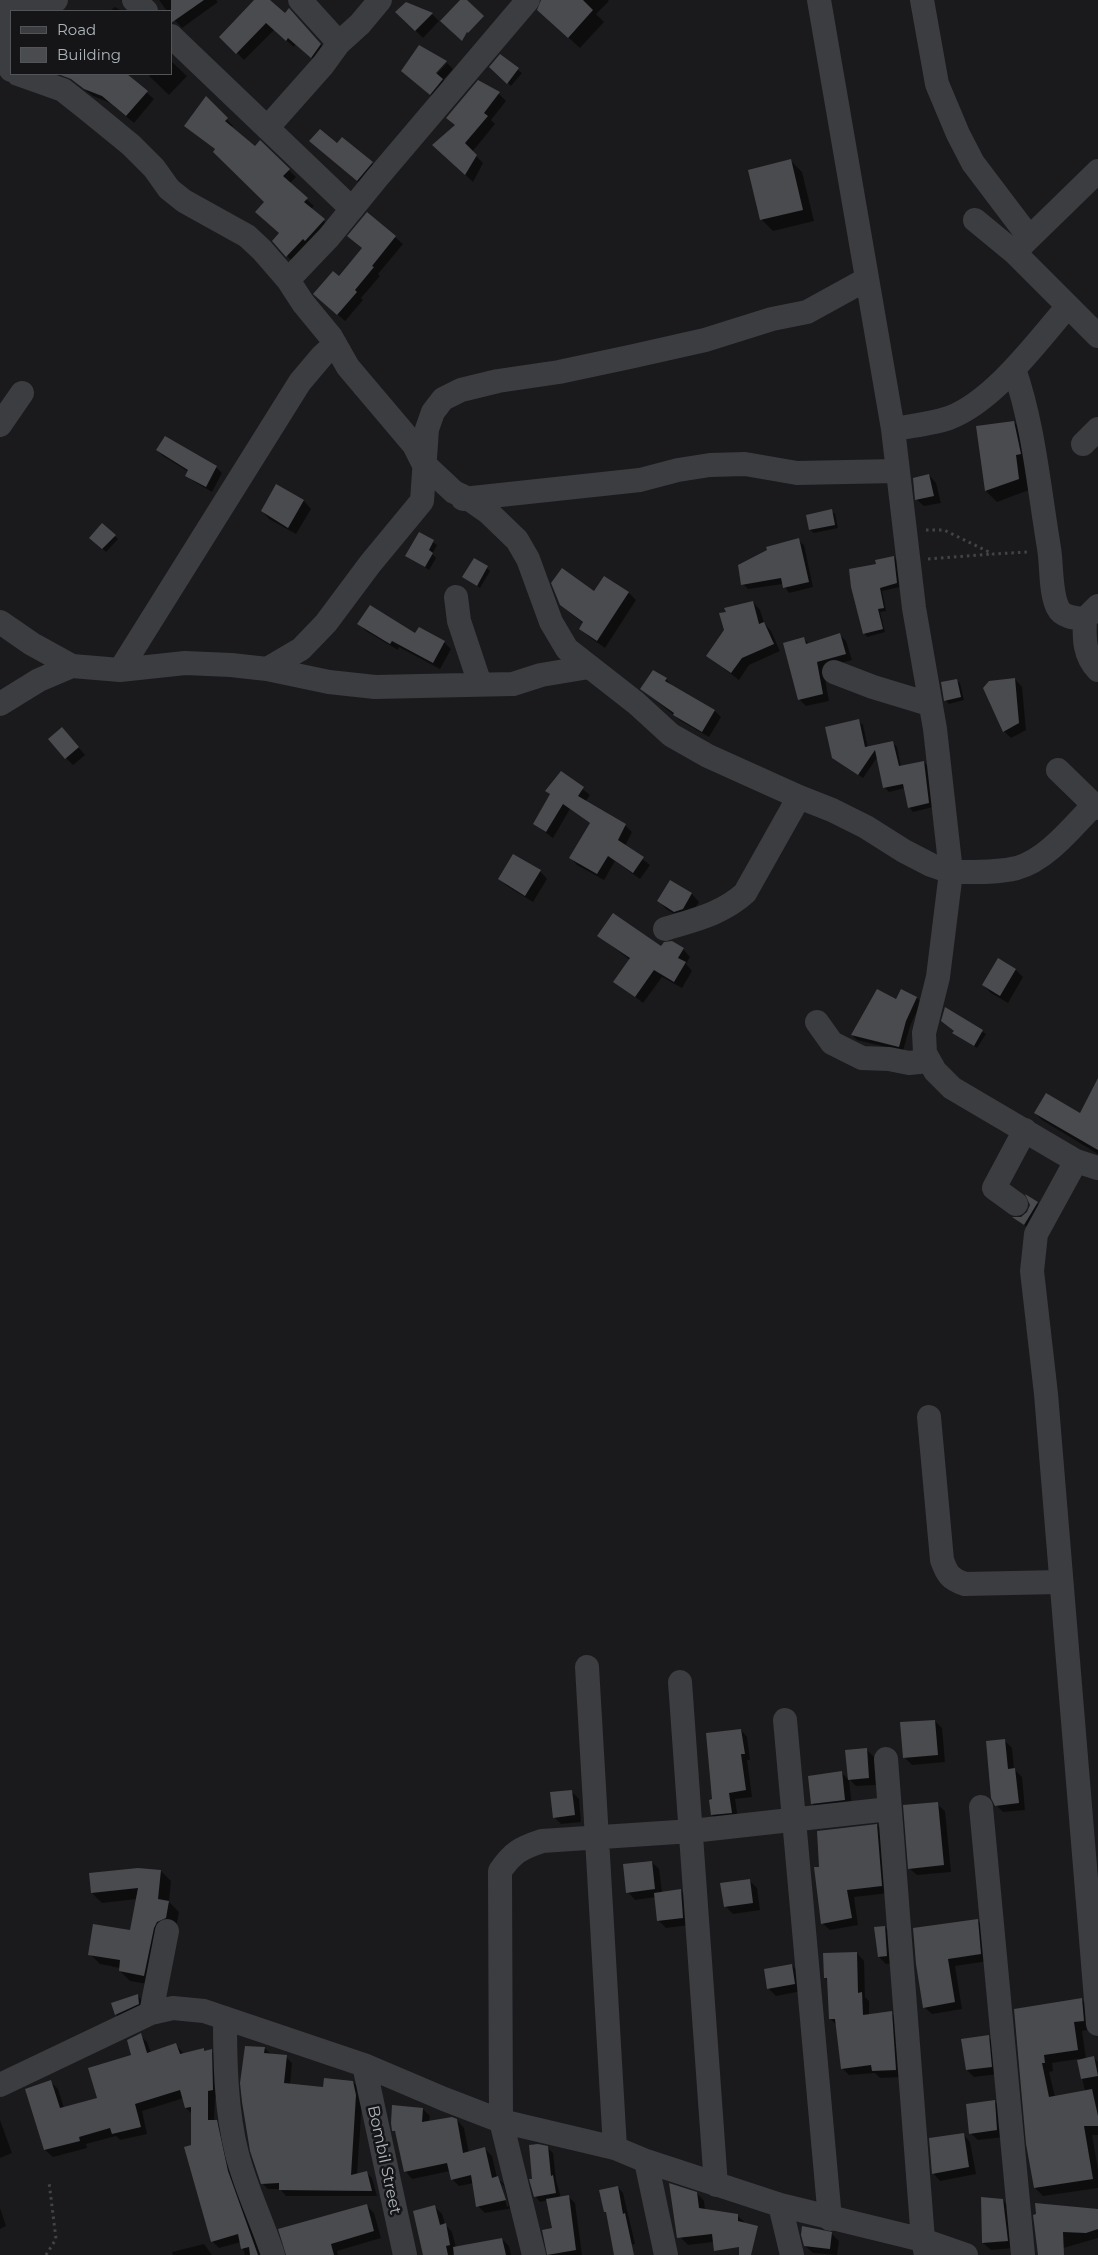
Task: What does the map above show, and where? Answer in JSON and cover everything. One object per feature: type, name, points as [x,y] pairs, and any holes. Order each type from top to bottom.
[{"type":"street","points":[[10,68],[6,61],[6,6],[56,0]]},
{"type":"street","points":[[134,0],[145,10]]},
{"type":"street","points":[[300,0],[339,43]]},
{"type":"street","points":[[268,127],[323,65],[339,43],[360,24],[380,0]]},
{"type":"street","points":[[288,280],[352,209],[528,0]]},
{"type":"street","points":[[819,0],[892,429],[904,534],[929,704],[935,729],[951,872],[938,977],[924,1033],[925,1053],[935,1071],[952,1088],[1087,1164],[1058,1192],[1036,1234],[1032,1271],[1046,1394],[1060,1582],[1098,2024]]},
{"type":"street","points":[[922,0],[937,84],[958,134],[1022,245],[1068,306],[1098,336]]},
{"type":"street","points":[[172,37],[352,209]]},
{"type":"street","points":[[21,75],[63,90],[88,108],[131,144],[154,168],[169,189],[184,201],[247,236],[262,250],[288,280],[335,344],[348,367],[414,445],[423,463],[454,492],[470,499],[489,512],[517,540],[528,559],[552,622],[567,649],[636,703],[671,735],[708,756],[798,797],[832,810],[866,827],[904,851],[931,865],[951,872],[979,872],[1018,867],[1047,852],[1096,806],[1058,770]]},
{"type":"street","points":[[1022,245],[1098,171]]},
{"type":"street","points":[[975,220],[1022,245]]},
{"type":"street","points":[[267,668],[301,649],[326,623],[392,536],[422,501],[423,463],[427,428],[433,412],[443,399],[461,390],[498,381],[559,372],[705,340],[772,319],[807,312],[867,279]]},
{"type":"street","points":[[892,429],[949,418],[976,404],[1014,369],[1068,306]]},
{"type":"street","points":[[120,670],[300,382],[335,344]]},
{"type":"street","points":[[1014,369],[1022,392],[1027,418],[1050,550],[1058,610],[1065,615],[1091,613],[1084,638],[1087,654],[1098,670]]},
{"type":"street","points":[[0,425],[22,393]]},
{"type":"street","points":[[422,501],[470,499],[640,480],[678,470],[710,465],[745,464],[797,472],[896,471]]},
{"type":"street","points":[[456,597],[458,621],[480,684]]},
{"type":"street","points":[[0,622],[32,644],[72,666],[120,670],[185,663],[267,668],[329,682],[375,687],[513,684],[541,675],[589,667]]},
{"type":"street","points":[[0,704],[39,680],[72,666]]},
{"type":"street","points":[[834,672],[929,704]]},
{"type":"street","points":[[665,929],[717,913],[732,905],[745,894],[798,797]]},
{"type":"street","points":[[817,1022],[832,1043],[862,1058],[889,1059],[910,1063],[929,1061]]},
{"type":"street","points":[[1016,1204],[994,1188],[1025,1130]]},
{"type":"street","points":[[929,1417],[942,1560],[947,1575],[953,1580],[965,1584],[1060,1582]]},
{"type":"street","points":[[587,1666],[615,2148]]},
{"type":"street","points":[[680,1682],[716,2185]]},
{"type":"street","points":[[785,1720],[830,2219]]},
{"type":"street","points":[[886,1759],[925,2248]]},
{"type":"street","points":[[980,1807],[1024,2255]]},
{"type":"street","points":[[534,2255],[501,2121],[500,1871],[508,1859],[519,1849],[542,1841],[692,1831],[889,1809]]},
{"type":"street","points":[[151,2013],[167,1932]]},
{"type":"street","points":[[0,2085],[151,2013],[173,2008],[204,2011],[364,2065],[501,2121],[615,2148],[646,2161],[780,2205],[925,2248],[966,2255]]},
{"type":"street","points":[[225,2018],[226,2064],[234,2136],[244,2177],[273,2255]]},
{"type":"street","name":"Bombil Street","points":[[364,2065],[405,2255]]},
{"type":"street","points":[[646,2161],[666,2255]]},
{"type":"street","points":[[780,2205],[792,2255]]},
{"type":"path","points":[[904,534],[944,530],[993,554]]},
{"type":"path","points":[[908,560],[1050,550]]},
{"type":"path","points":[[46,2255],[56,2239],[49,2182]]},
{"type":"building","points":[[171,0],[204,0],[172,22]]},
{"type":"building","points":[[254,0],[270,0],[285,13],[289,8],[321,44],[311,58],[288,38],[286,41],[266,23],[236,54],[219,37]]},
{"type":"building","points":[[460,0],[467,0],[484,16],[467,32],[462,41],[440,21]]},
{"type":"building","points":[[541,0],[583,0],[593,10],[568,38],[537,10]]},
{"type":"building","points":[[406,2],[433,13],[415,31],[395,12]]},
{"type":"building","points":[[419,45],[447,61],[436,73],[443,79],[430,95],[401,71]]},
{"type":"building","points":[[500,54],[519,68],[507,84],[489,67]]},
{"type":"building","points":[[61,75],[128,75],[148,91],[126,116],[102,96],[84,89],[71,79]]},
{"type":"building","points":[[478,80],[500,92],[484,113],[488,116],[465,143],[477,155],[465,175],[432,145],[455,125],[446,118]]},
{"type":"building","points":[[206,96],[228,118],[225,121],[255,146],[260,140],[290,169],[283,176],[308,198],[304,202],[325,219],[305,241],[303,239],[286,257],[272,241],[279,233],[255,212],[264,202],[213,152],[215,149],[184,126]]},
{"type":"building","points":[[320,129],[337,143],[342,137],[373,162],[357,181],[309,141]]},
{"type":"building","points":[[791,159],[803,210],[760,220],[748,170]]},
{"type":"building","points":[[367,212],[396,236],[355,290],[357,292],[337,315],[313,294],[333,271],[339,276],[362,248],[347,236]]},
{"type":"building","points":[[1014,421],[1021,454],[1016,455],[1019,479],[985,491],[976,426]]},
{"type":"building","points":[[165,436],[217,466],[206,487],[185,476],[188,470],[156,450]]},
{"type":"building","points":[[929,474],[934,496],[915,500],[913,478]]},
{"type":"building","points":[[276,484],[304,500],[288,528],[261,511]]},
{"type":"building","points":[[832,509],[835,525],[809,530],[806,515]]},
{"type":"building","points":[[102,523],[116,535],[102,549],[89,538]]},
{"type":"building","points":[[419,532],[434,540],[429,550],[433,553],[425,567],[405,556]]},
{"type":"building","points":[[799,538],[809,582],[783,588],[781,578],[741,585],[738,565],[767,550],[766,547]]},
{"type":"building","points":[[894,556],[897,583],[880,588],[884,608],[878,609],[883,629],[863,634],[851,587],[849,569],[876,564],[875,560]]},
{"type":"building","points":[[474,558],[488,566],[477,586],[462,577]]},
{"type":"building","points":[[562,568],[594,591],[604,576],[629,592],[597,641],[579,629],[583,622],[560,605],[551,583]]},
{"type":"building","points":[[753,601],[759,624],[764,622],[774,644],[742,658],[731,673],[706,656],[724,630],[719,613],[726,612],[724,608]]},
{"type":"building","points":[[370,605],[415,633],[419,627],[445,641],[433,663],[392,641],[390,644],[357,624]]},
{"type":"building","points":[[840,633],[846,654],[817,662],[823,694],[798,700],[783,643],[804,637],[806,644]]},
{"type":"building","points":[[653,670],[667,678],[665,681],[715,710],[702,732],[673,715],[674,713],[640,689]]},
{"type":"building","points":[[1015,678],[1019,723],[1003,732],[983,688],[989,681]]},
{"type":"building","points":[[957,679],[961,697],[944,701],[941,682]]},
{"type":"building","points":[[859,719],[865,747],[893,741],[899,766],[924,761],[929,803],[908,808],[903,784],[883,788],[875,750],[858,775],[832,758],[825,727]]},
{"type":"building","points":[[62,727],[79,747],[65,759],[48,739]]},
{"type":"building","points":[[561,771],[584,787],[578,796],[626,824],[618,840],[644,857],[633,873],[608,856],[597,874],[569,858],[590,823],[563,804],[546,832],[533,824],[550,794],[545,791]]},
{"type":"building","points":[[513,854],[541,870],[525,896],[498,879]]},
{"type":"building","points":[[670,880],[692,893],[683,909],[674,912],[657,901]]},
{"type":"building","points":[[613,913],[661,946],[664,942],[672,941],[684,948],[678,958],[686,962],[674,982],[654,970],[635,997],[613,982],[630,958],[597,936]]},
{"type":"building","points":[[998,958],[1016,969],[1000,996],[982,985]]},
{"type":"building","points":[[877,989],[896,999],[901,989],[917,997],[906,1021],[899,1047],[851,1035]]},
{"type":"building","points":[[945,1007],[983,1030],[974,1046],[952,1033],[954,1031],[941,1021]]},
{"type":"building","points":[[1098,1078],[1098,1150],[1034,1113],[1046,1093],[1080,1113]]},
{"type":"building","points":[[1025,1194],[1038,1202],[1024,1225],[1012,1217],[1021,1217],[1027,1212],[1030,1205]]},
{"type":"building","points":[[935,1720],[938,1755],[903,1758],[900,1722]]},
{"type":"building","points":[[741,1729],[745,1754],[741,1754],[746,1790],[729,1793],[732,1813],[711,1815],[709,1800],[712,1799],[706,1733]]},
{"type":"building","points":[[1005,1739],[1008,1769],[1015,1768],[1019,1803],[995,1806],[991,1798],[986,1741]]},
{"type":"building","points":[[867,1748],[869,1778],[848,1780],[845,1750]]},
{"type":"building","points":[[842,1771],[845,1800],[811,1804],[808,1776]]},
{"type":"building","points":[[572,1790],[575,1815],[553,1818],[550,1792]]},
{"type":"building","points":[[938,1802],[944,1865],[908,1869],[903,1805]]},
{"type":"building","points":[[877,1824],[882,1886],[847,1890],[852,1918],[821,1924],[814,1867],[819,1867],[817,1831]]},
{"type":"building","points":[[652,1861],[655,1889],[626,1893],[623,1864]]},
{"type":"building","points":[[138,1868],[161,1870],[158,1899],[169,1901],[166,1918],[157,1922],[154,1928],[144,1976],[119,1971],[120,1960],[88,1955],[93,1924],[130,1930],[138,1888],[91,1893],[89,1873]]},
{"type":"building","points":[[750,1879],[753,1903],[724,1907],[720,1883]]},
{"type":"building","points":[[681,1889],[683,1918],[657,1921],[654,1893]]},
{"type":"building","points":[[978,1919],[981,1954],[948,1959],[955,2002],[923,2008],[913,1928]]},
{"type":"building","points":[[885,1926],[887,1956],[878,1957],[874,1927]]},
{"type":"building","points":[[857,1952],[858,1993],[862,1992],[863,2015],[892,2011],[896,2070],[872,2071],[871,2065],[841,2069],[835,2019],[829,2019],[827,1978],[824,1978],[823,1953]]},
{"type":"building","points":[[792,1964],[795,1984],[767,1989],[764,1969]]},
{"type":"building","points":[[138,1994],[139,2004],[115,2015],[111,2003]]},
{"type":"building","points":[[1082,1998],[1084,2021],[1074,2022],[1078,2050],[1044,2055],[1045,2063],[1042,2063],[1049,2097],[1092,2089],[1098,2116],[1098,2126],[1084,2126],[1093,2179],[1034,2188],[1026,2144],[1014,2009]]},
{"type":"building","points":[[141,2033],[147,2053],[176,2043],[180,2054],[204,2048],[204,2051],[212,2049],[213,2090],[208,2091],[208,2120],[217,2120],[228,2171],[258,2255],[250,2255],[249,2247],[241,2249],[238,2234],[211,2242],[184,2147],[191,2145],[191,2107],[185,2108],[180,2090],[135,2104],[141,2127],[112,2134],[110,2128],[79,2137],[80,2141],[44,2150],[25,2089],[51,2080],[60,2108],[97,2098],[88,2068],[131,2055],[127,2040]]},
{"type":"building","points":[[989,2035],[992,2067],[966,2070],[961,2039]]},
{"type":"building","points":[[245,2046],[265,2047],[264,2053],[287,2055],[284,2083],[323,2087],[324,2078],[353,2081],[356,2095],[351,2175],[367,2171],[372,2191],[279,2190],[279,2183],[261,2184],[250,2151],[242,2102],[240,2083]]},
{"type":"building","points":[[1094,2056],[1098,2076],[1081,2079],[1077,2060]]},
{"type":"building","points":[[995,2100],[997,2130],[969,2134],[966,2104]]},
{"type":"building","points":[[392,2105],[423,2108],[422,2122],[452,2117],[457,2119],[463,2153],[485,2147],[492,2178],[498,2176],[506,2200],[476,2207],[471,2175],[451,2180],[447,2163],[404,2172],[395,2131],[392,2131]]},
{"type":"building","points":[[964,2133],[969,2167],[932,2174],[929,2138]]},
{"type":"building","points":[[529,2145],[548,2146],[551,2176],[553,2175],[556,2193],[534,2197],[529,2179],[532,2179]]},
{"type":"building","points":[[669,2183],[697,2192],[699,2208],[738,2214],[738,2221],[758,2226],[751,2255],[739,2255],[739,2247],[714,2251],[712,2234],[677,2238]]},
{"type":"building","points":[[618,2186],[634,2255],[614,2255],[606,2212],[604,2212],[599,2190]]},
{"type":"building","points":[[569,2195],[576,2250],[547,2255],[542,2230],[552,2228],[546,2199]]},
{"type":"building","points":[[981,2197],[1003,2199],[1008,2241],[982,2243]]},
{"type":"building","points":[[1035,2203],[1098,2209],[1098,2229],[1086,2233],[1063,2232],[1064,2255],[1038,2255],[1033,2215],[1036,2214]]},
{"type":"building","points":[[367,2204],[374,2231],[331,2244],[334,2255],[286,2255],[278,2229]]},
{"type":"building","points":[[435,2205],[440,2225],[446,2223],[450,2245],[446,2246],[448,2255],[423,2255],[413,2211]]},
{"type":"building","points":[[802,2226],[832,2232],[830,2249],[804,2246],[801,2235]]},
{"type":"building","points":[[502,2238],[506,2255],[454,2255],[453,2247]]}]
